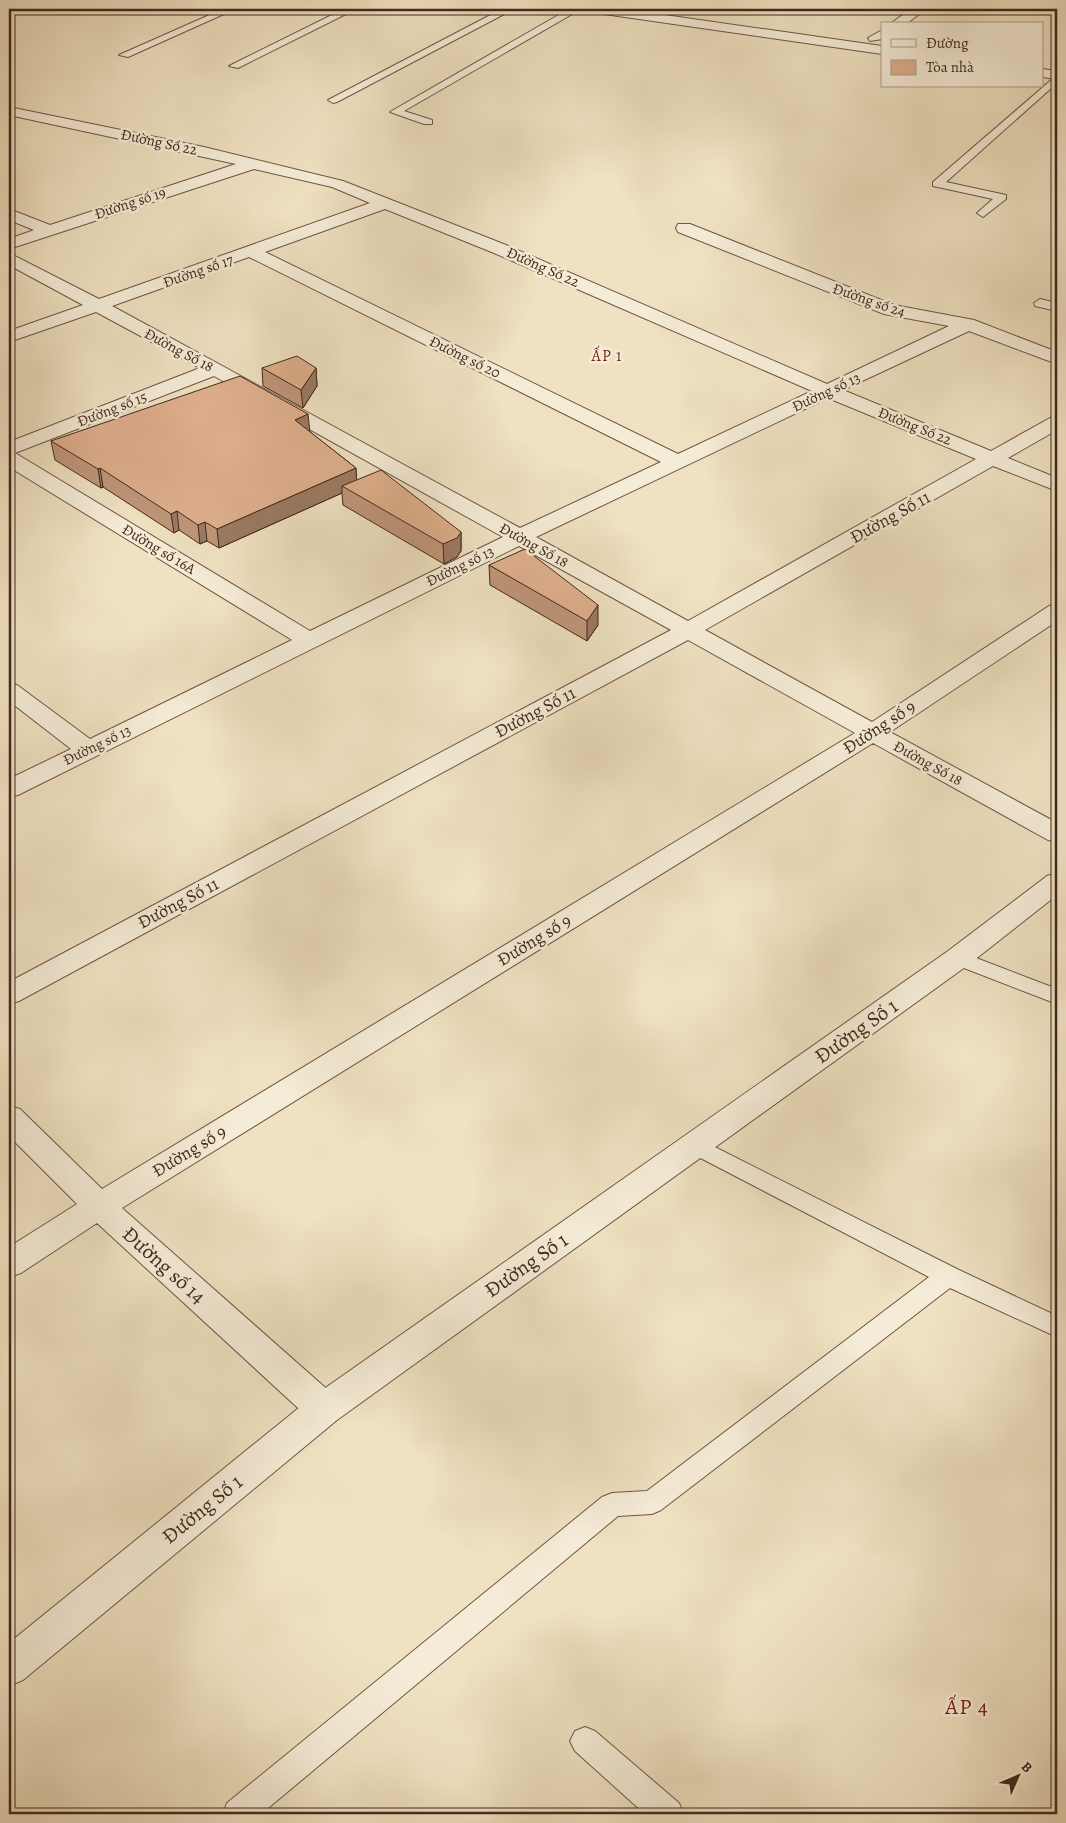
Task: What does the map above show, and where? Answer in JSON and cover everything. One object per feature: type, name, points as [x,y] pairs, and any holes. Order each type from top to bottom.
[{"type":"street","points":[[597,9],[880,40]]},
{"type":"street","points":[[666,9],[778,30]]},
{"type":"street","points":[[900,22],[919,9]]},
{"type":"street","points":[[1044,62],[1057,64]]},
{"type":"street","points":[[1044,73],[1057,76]]},
{"type":"street","name":"Đường Số 22","points":[[9,110],[337,184],[500,248],[828,391],[1057,485]]},
{"type":"street","name":"Đường số 19","points":[[9,244],[252,164]]},
{"type":"street","name":"Đường số 17","points":[[9,338],[386,203]]},
{"type":"street","points":[[9,214],[48,230]]},
{"type":"street","name":"Đường số 24","points":[[684,228],[890,310],[968,324],[1057,358]]},
{"type":"street","name":"Đường số 20","points":[[252,252],[678,462]]},
{"type":"street","name":"Đường Số 18","points":[[9,258],[215,369],[1057,834]]},
{"type":"street","name":"Đường số 13","points":[[9,789],[519,537],[968,324]]},
{"type":"street","name":"Đường số 15","points":[[9,449],[215,369]]},
{"type":"street","name":"Đường Số 11","points":[[9,994],[688,630],[1057,422]]},
{"type":"street","name":"Đường số 16A","points":[[9,458],[309,641]]},
{"type":"street","name":"Đường số 9","points":[[9,1264],[99,1206],[873,732],[1057,611]]},
{"type":"street","points":[[9,690],[88,750]]},
{"type":"street","name":"Đường Số 1","points":[[9,1668],[324,1409],[958,958],[1057,882]]},
{"type":"street","name":"Đường số 14","points":[[9,1117],[99,1206],[324,1409]]},
{"type":"lane","points":[[124,55],[230,9]]},
{"type":"lane","points":[[234,66],[351,9]]},
{"type":"lane","points":[[333,100],[509,9]]},
{"type":"lane","points":[[428,122],[395,112],[576,9]]},
{"type":"lane","points":[[1044,88],[1057,76]]},
{"type":"lane","points":[[983,213],[1002,197],[937,184],[1044,88]]},
{"type":"lane","points":[[1040,303],[1057,307]]},
{"type":"lane","points":[[958,958],[1057,997]]},
{"type":"lane","points":[[695,1145],[948,1276],[1057,1327]]},
{"type":"lane","points":[[238,1814],[612,1505],[652,1502],[948,1276]]},
{"type":"lane","points":[[585,1741],[668,1814]]},
{"type":"building","points":[[297,356],[316,368],[301,390],[262,368]]},
{"type":"building","points":[[240,376],[308,414],[295,420],[356,468],[217,529],[205,522],[198,525],[177,511],[171,514],[100,468],[98,469],[51,441]]},
{"type":"building","points":[[381,470],[461,532],[457,538],[443,544],[342,486]]},
{"type":"building","points":[[525,549],[598,605],[587,621],[489,565]]},
{"type":"district","name":"ẤP 1","points":[[607,355]]},
{"type":"district","name":"ẤP 4","points":[[967,1706]]}]
